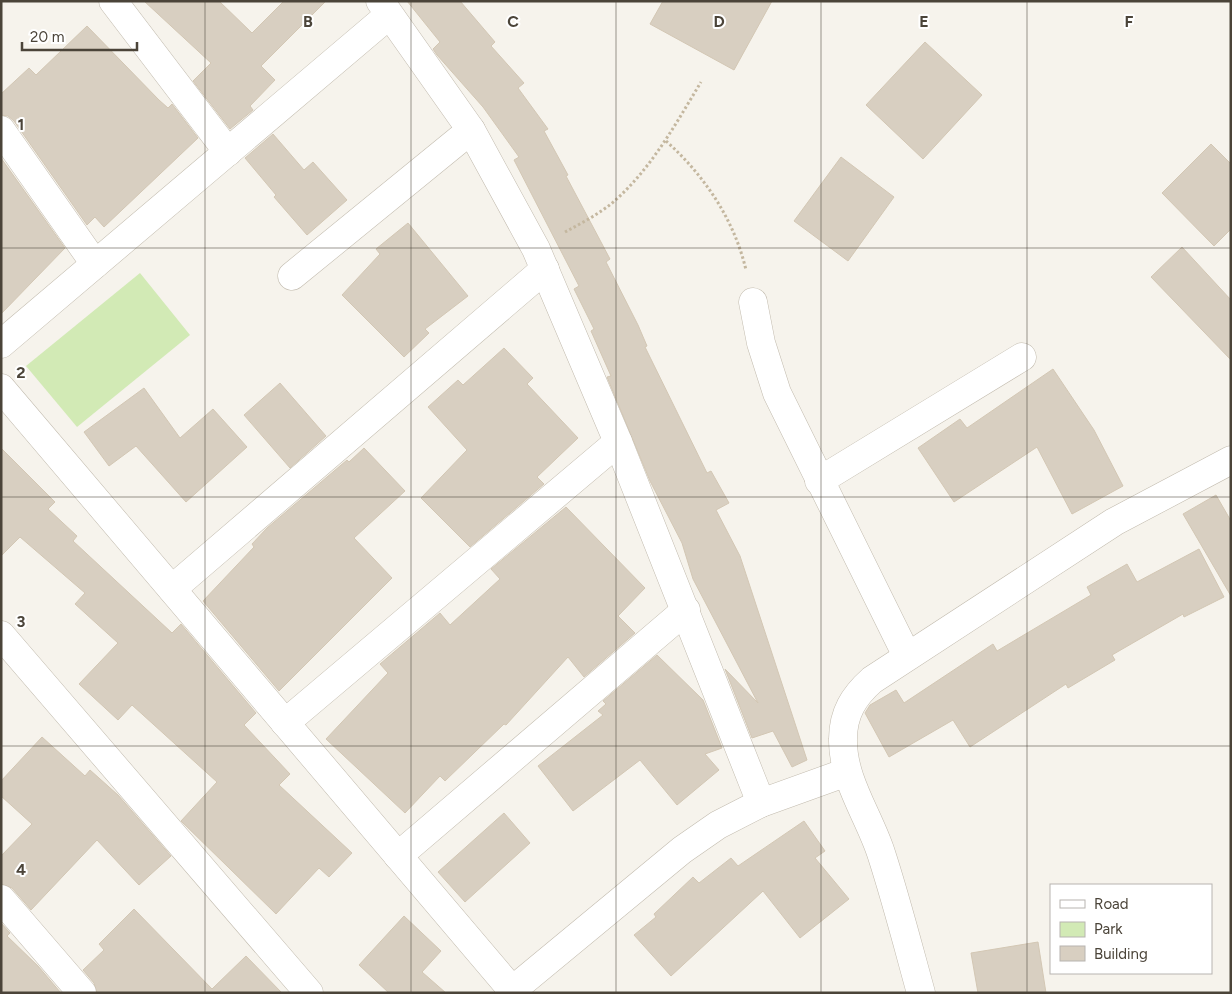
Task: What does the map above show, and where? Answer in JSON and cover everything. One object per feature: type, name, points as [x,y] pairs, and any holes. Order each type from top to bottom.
[{"type":"street","points":[[113,1],[228,152]]},
{"type":"street","points":[[1,344],[228,152],[385,8],[471,130],[541,259],[686,610],[761,803]]},
{"type":"street","points":[[1,130],[96,264]]},
{"type":"street","points":[[292,276],[471,130]]},
{"type":"street","points":[[172,589],[541,259]]},
{"type":"street","points":[[753,302],[761,343],[777,394],[907,656]]},
{"type":"street","points":[[819,480],[1022,357]]},
{"type":"street","points":[[1,388],[510,991],[682,850],[718,824],[761,803],[847,772]]},
{"type":"street","points":[[285,723],[618,442]]},
{"type":"street","points":[[921,993],[881,852],[847,772],[842,739],[847,712],[857,694],[872,680],[907,656],[1114,522],[1231,460]]},
{"type":"street","points":[[398,856],[686,610]]},
{"type":"street","points":[[1,635],[309,993]]},
{"type":"street","points":[[1,899],[82,993]]},
{"type":"path","points":[[541,259],[610,204],[640,175],[666,141],[701,82]]},
{"type":"path","points":[[666,141],[686,159],[709,187],[729,223],[744,264],[753,302]]},
{"type":"green space","points":[[140,273],[190,335],[77,427],[26,366]]},
{"type":"building","points":[[144,1],[219,1],[252,33],[284,1],[326,1],[261,66],[275,80],[250,106],[253,110],[230,129],[193,81],[211,63]]},
{"type":"building","points":[[407,1],[460,1],[495,42],[491,46],[524,83],[518,88],[548,129],[544,131],[610,259],[606,262],[638,325],[647,346],[645,347],[707,473],[711,471],[729,503],[716,510],[740,556],[807,760],[792,767],[773,731],[752,738],[725,669],[758,703],[693,579],[682,543],[650,481],[607,377],[611,376],[591,331],[594,329],[574,289],[579,286],[514,160],[519,157],[483,107],[437,55],[433,49],[440,42]]},
{"type":"building","points":[[663,1],[772,1],[734,70],[650,24]]},
{"type":"building","points":[[87,26],[159,100],[168,108],[172,104],[198,138],[104,227],[95,217],[87,225],[14,121],[8,116],[1,115],[1,94],[29,68],[36,75]]},
{"type":"building","points":[[925,42],[982,95],[923,159],[866,105]]},
{"type":"building","points":[[273,134],[304,170],[313,162],[347,200],[307,235],[274,197],[276,195],[245,158]]},
{"type":"building","points":[[1211,144],[1231,164],[1231,229],[1214,246],[1162,193]]},
{"type":"building","points":[[841,157],[894,197],[848,261],[794,221]]},
{"type":"building","points":[[1,158],[65,248],[1,314]]},
{"type":"building","points":[[408,223],[468,296],[425,329],[429,333],[404,357],[342,295],[380,254],[376,249]]},
{"type":"building","points":[[1182,247],[1231,300],[1231,360],[1151,277]]},
{"type":"building","points":[[504,348],[533,378],[527,384],[578,438],[537,477],[544,484],[470,547],[421,498],[467,450],[428,407],[458,380],[463,385]]},
{"type":"building","points":[[1053,369],[1094,430],[1123,486],[1072,514],[1037,447],[954,502],[918,448],[960,419],[967,428]]},
{"type":"building","points":[[280,383],[326,436],[290,468],[244,415]]},
{"type":"building","points":[[144,388],[180,438],[213,409],[247,447],[186,502],[136,446],[109,466],[84,432]]},
{"type":"building","points":[[1,448],[55,502],[48,509],[77,536],[73,541],[172,633],[181,624],[256,713],[244,725],[290,774],[279,785],[352,853],[329,877],[319,868],[276,914],[181,821],[217,782],[132,705],[118,720],[79,684],[118,643],[75,604],[85,593],[20,537],[1,556]]},
{"type":"building","points":[[364,448],[405,491],[354,538],[392,578],[279,691],[203,601],[254,547],[252,544],[267,528],[347,460],[349,462]]},
{"type":"building","points":[[1216,495],[1231,521],[1231,596],[1183,514]]},
{"type":"building","points":[[566,507],[645,588],[618,616],[635,633],[584,677],[568,657],[506,725],[504,724],[445,781],[440,776],[405,813],[326,739],[388,673],[380,664],[440,613],[450,625],[500,579],[491,569]]},
{"type":"building","points":[[1199,549],[1224,597],[1184,617],[1183,614],[1112,655],[1115,660],[1068,688],[1066,684],[970,747],[953,720],[889,757],[865,713],[870,705],[896,690],[904,703],[993,644],[997,651],[1091,595],[1087,587],[1127,564],[1137,582]]},
{"type":"building","points":[[657,655],[703,700],[722,748],[705,754],[719,770],[677,805],[640,760],[573,811],[538,766],[603,715],[598,711],[606,704],[603,701]]},
{"type":"building","points":[[42,737],[85,776],[90,770],[118,795],[171,856],[139,885],[97,840],[31,910],[12,888],[1,884],[1,856],[32,824],[1,796],[1,781]]},
{"type":"building","points":[[504,813],[530,843],[465,902],[438,872]]},
{"type":"building","points":[[804,821],[825,851],[815,858],[849,899],[800,938],[763,891],[671,976],[634,935],[656,917],[654,914],[693,877],[699,883],[731,858],[738,866]]},
{"type":"building","points":[[134,909],[212,989],[246,956],[282,993],[97,993],[94,983],[83,970],[104,950],[99,944]]},
{"type":"building","points":[[404,916],[441,951],[422,972],[446,993],[389,993],[359,965]]},
{"type":"building","points":[[1,923],[10,933],[7,936],[38,966],[61,993],[1,993]]},
{"type":"building","points":[[1038,942],[1046,993],[978,993],[971,953]]}]
